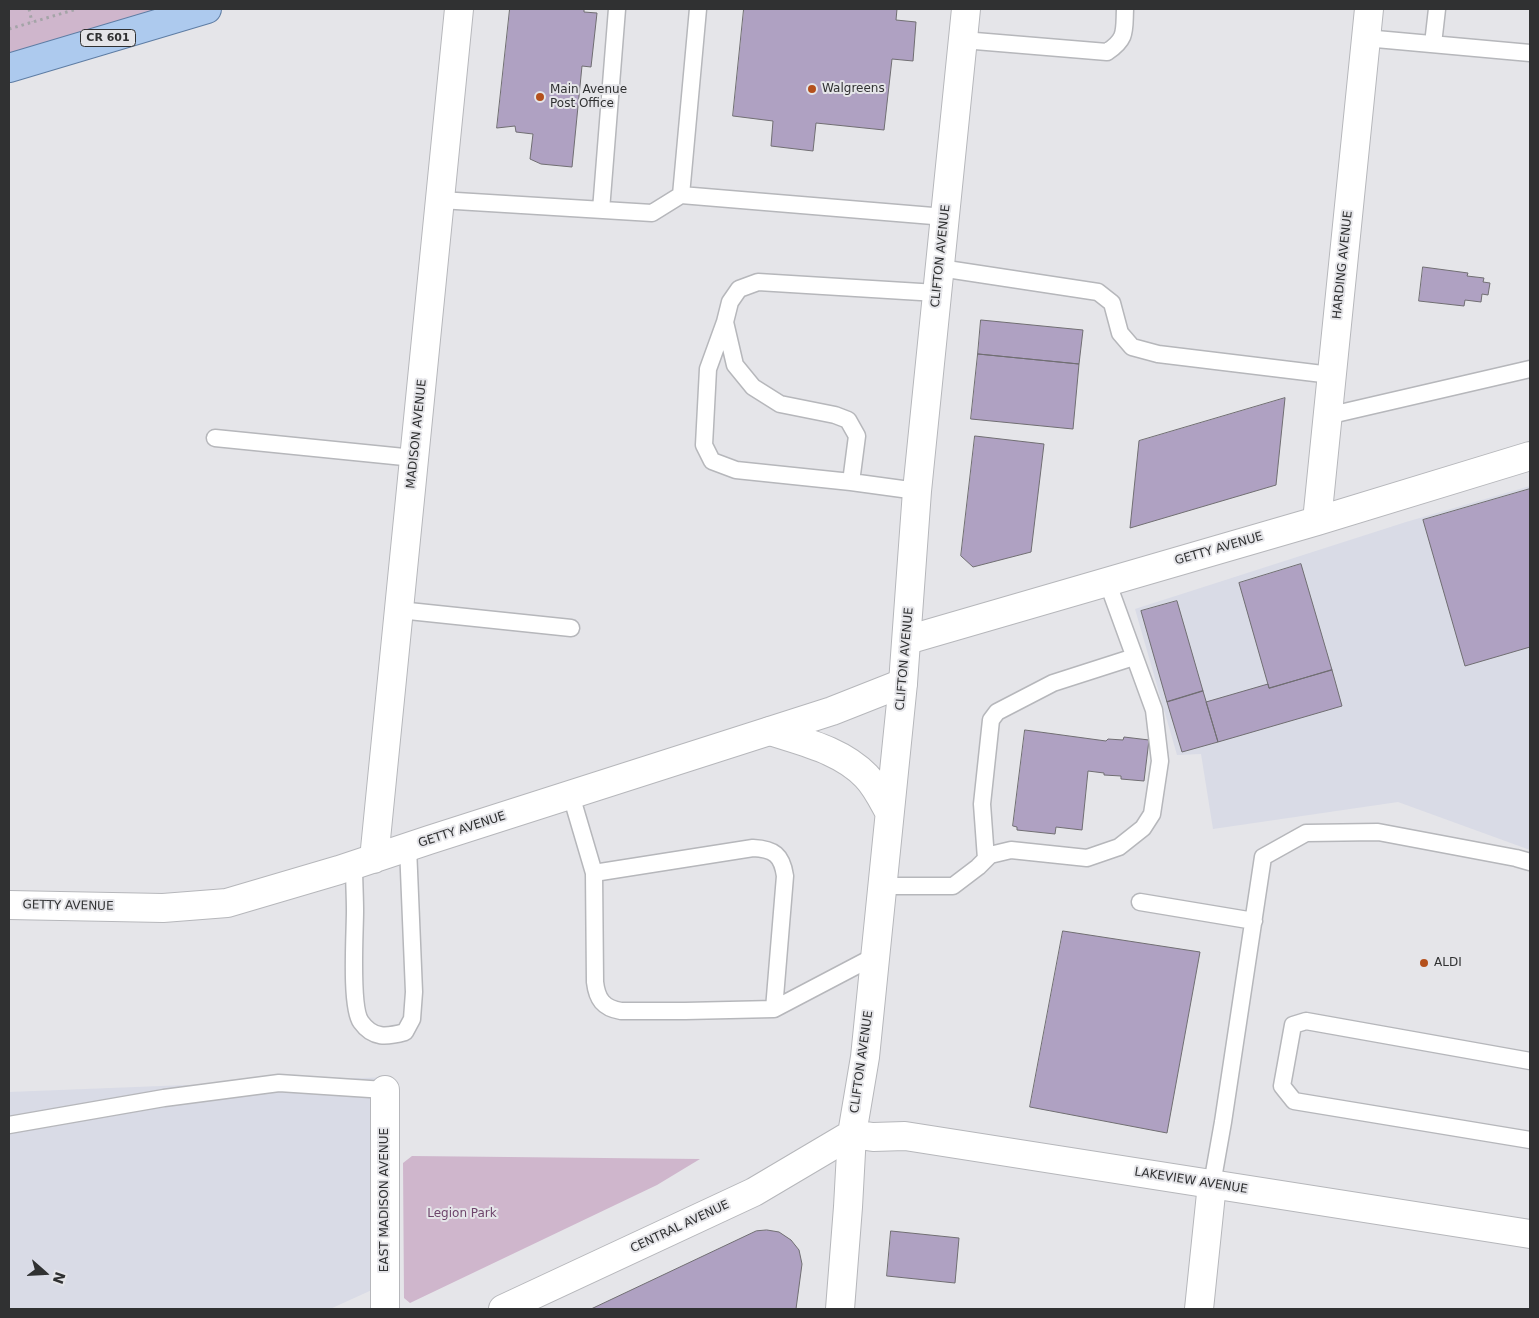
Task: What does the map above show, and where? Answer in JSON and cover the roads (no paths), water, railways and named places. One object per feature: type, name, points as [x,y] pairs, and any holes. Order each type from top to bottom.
[{"type":"main road","name":"CR 601","points":[[9,68],[163,15],[207,9]]},
{"type":"street","name":"MADISON AVENUE","points":[[364,862],[399,610],[459,9]]},
{"type":"street","name":"CLIFTON AVENUE","points":[[840,1309],[852,1134],[865,1057],[890,812],[907,640],[917,491],[966,9]]},
{"type":"street","name":"HARDING AVENUE","points":[[1316,521],[1368,9]]},
{"type":"street","name":"GETTY AVENUE","points":[[907,640],[1316,521],[1530,456]]},
{"type":"street","name":"GETTY AVENUE","points":[[9,905],[163,908],[226,903],[364,862],[832,711],[903,683]]},
{"type":"street","points":[[770,731],[824,748],[847,761],[865,775],[877,790],[890,812]]},
{"type":"street","name":"EAST MADISON AVENUE","points":[[385,1090],[385,1309]]},
{"type":"street","name":"LAKEVIEW AVENUE","points":[[852,1134],[873,1137],[905,1136],[1530,1234]]},
{"type":"street","name":"CENTRAL AVENUE","points":[[503,1309],[754,1192],[852,1134]]},
{"type":"street","points":[[1199,1309],[1212,1184]]},
{"type":"lane","points":[[601,210],[617,9]]},
{"type":"lane","points":[[680,194],[698,9]]},
{"type":"lane","points":[[963,40],[1107,52],[1118,44],[1124,32],[1125,9]]},
{"type":"lane","points":[[1433,44],[1437,9]]},
{"type":"lane","points":[[1365,38],[1530,53]]},
{"type":"lane","points":[[440,200],[652,213],[680,194],[945,217]]},
{"type":"lane","points":[[917,491],[736,470],[712,461],[704,445],[708,369],[730,302],[739,289],[758,282],[938,280],[1098,292],[1112,303],[1120,333],[1132,347],[1158,354],[1331,375]]},
{"type":"lane","points":[[724,322],[735,366],[753,387],[780,404],[835,415],[848,420],[856,436],[851,482]]},
{"type":"lane","points":[[1327,416],[1530,369]]},
{"type":"lane","points":[[215,438],[414,458]]},
{"type":"lane","points":[[882,886],[952,886],[978,867],[990,855],[1011,850],[1087,858],[1119,847],[1143,828],[1152,814],[1160,761],[1154,710],[1107,581]]},
{"type":"lane","points":[[399,610],[571,628]]},
{"type":"lane","points":[[986,859],[982,804],[991,720],[997,712],[1053,683],[1134,657]]},
{"type":"lane","points":[[571,795],[594,873],[596,994],[602,1004],[610,1009],[620,1011],[774,1009],[875,956]]},
{"type":"lane","points":[[1212,1184],[1263,857],[1306,833],[1378,832],[1523,860]]},
{"type":"lane","points":[[364,862],[354,979],[356,1009],[360,1021],[374,1034],[390,1036],[405,1032],[412,1019],[414,992],[408,847]]},
{"type":"lane","points":[[594,873],[753,848],[766,848],[775,854],[783,862],[785,876],[774,1009]]},
{"type":"lane","points":[[1140,902],[1254,921]]},
{"type":"lane","points":[[1530,1061],[1306,1020],[1293,1025],[1282,1086],[1294,1101],[1530,1140]]},
{"type":"lane","points":[[9,1125],[164,1098],[278,1083],[385,1090]]},
{"type":"place","name":"Walgreens","points":[[812,89]]},
{"type":"place","name":"Main Avenue Post Office","points":[[540,97]]},
{"type":"place","name":"ALDI","points":[[1424,963]]},
{"type":"park label","name":"Legion Park","points":[[462,1214]]}]
